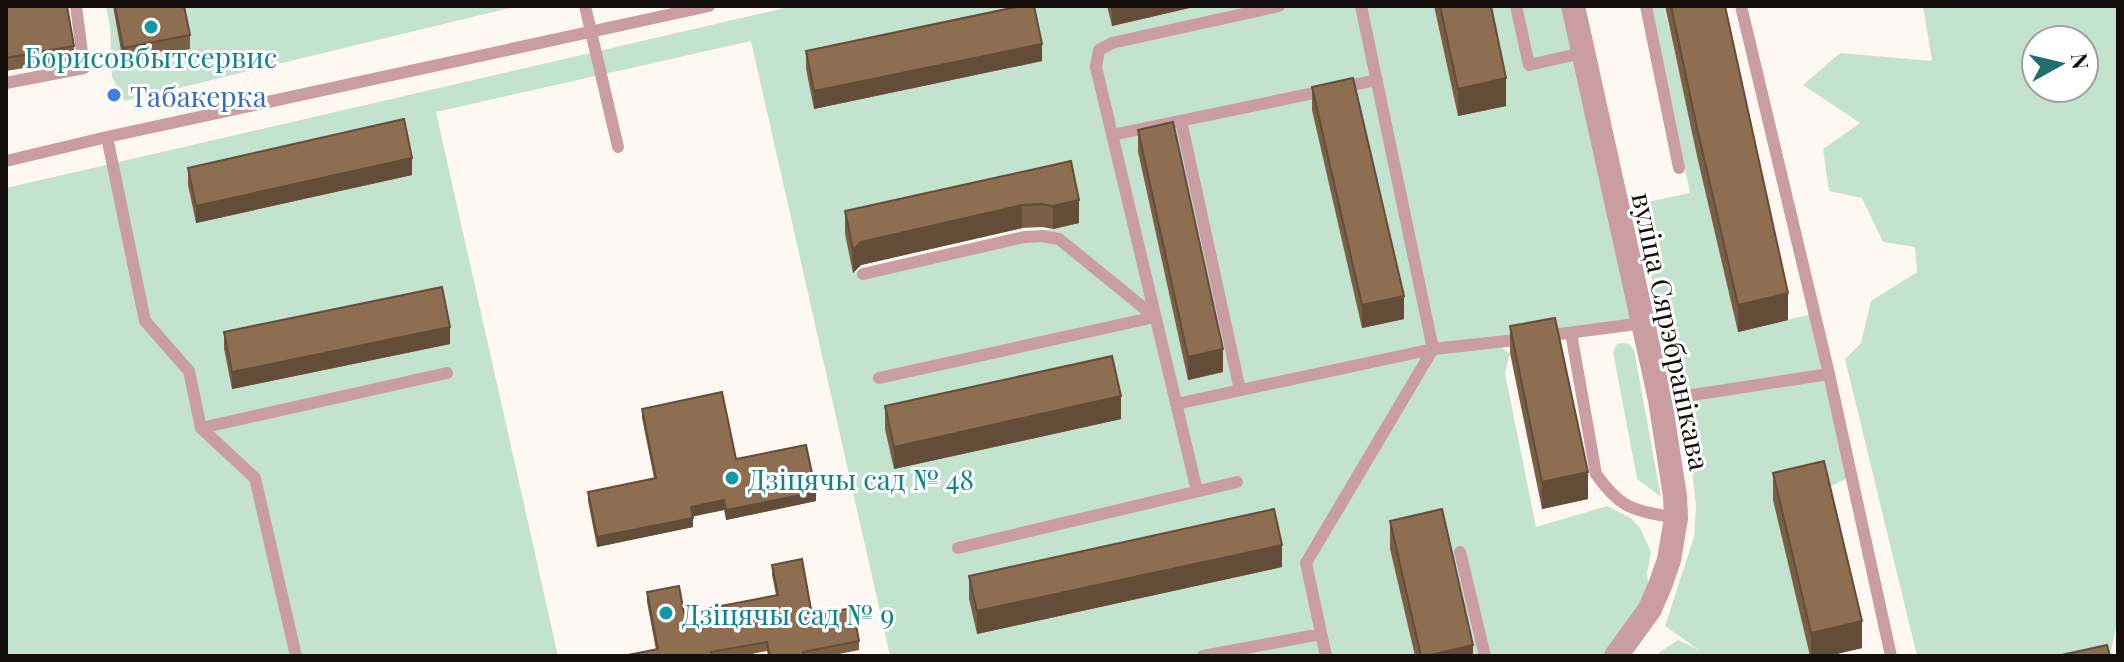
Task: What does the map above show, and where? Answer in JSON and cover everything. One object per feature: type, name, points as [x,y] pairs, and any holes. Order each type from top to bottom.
[{"type":"street","name":"вуліца Сярэбранікава","points":[[1573,6],[1644,323],[1675,496],[1676,518],[1669,560],[1650,609],[1616,656]]},
{"type":"lane","points":[[6,83],[84,68],[76,6]]},
{"type":"lane","points":[[585,6],[618,147]]},
{"type":"lane","points":[[6,161],[709,6]]},
{"type":"lane","points":[[1197,491],[1096,67],[1099,50],[1112,43],[1279,6]]},
{"type":"lane","points":[[1326,656],[1306,563],[1433,349],[1361,6]]},
{"type":"lane","points":[[1516,6],[1529,65],[1582,53]]},
{"type":"lane","points":[[1646,6],[1679,168]]},
{"type":"lane","points":[[1741,6],[1829,374],[1891,656]]},
{"type":"lane","points":[[1112,135],[1377,80]]},
{"type":"lane","points":[[1181,121],[1240,390]]},
{"type":"lane","points":[[107,137],[145,321],[189,371],[201,428],[255,478],[296,656]]},
{"type":"lane","points":[[863,274],[1024,237],[1042,236],[1059,239],[1155,317]]},
{"type":"lane","points":[[879,378],[1155,317]]},
{"type":"lane","points":[[1176,404],[1433,349],[1644,323]]},
{"type":"lane","points":[[1571,333],[1596,474],[1622,504],[1634,510],[1676,518]]},
{"type":"lane","points":[[201,428],[447,373]]},
{"type":"lane","points":[[1660,400],[1829,374]]},
{"type":"lane","points":[[958,548],[1237,482]]},
{"type":"lane","points":[[1460,552],[1485,656]]},
{"type":"lane","points":[[1203,656],[1321,634]]},
{"type":"green space","points":[[106,6],[518,6],[125,101],[112,77]]},
{"type":"green space","points":[[793,6],[1107,6],[1112,26],[1198,6],[1434,6],[1458,116],[1506,105],[1485,6],[1573,6],[1644,323],[1494,343],[1510,353],[1505,373],[1536,527],[1607,506],[1631,518],[1640,528],[1651,552],[1647,573],[1650,609],[1615,656],[1469,656],[1390,549],[1415,656],[890,656],[751,41],[436,112],[558,656],[6,656],[6,188]],"holes":[[[1041,61],[815,109],[806,68]],[[1138,153],[1223,372],[1188,379]],[[1079,223],[854,272],[845,234]],[[450,344],[233,389],[225,349]],[[1282,567],[978,634],[969,599]]]},
{"type":"green space","points":[[1652,6],[1664,6],[1738,332],[1815,313],[1852,476],[1825,489],[1810,656],[1657,656],[1678,640],[1699,650],[1665,626],[1694,537],[1696,507],[1690,452],[1674,398],[1638,204],[1690,193]]},
{"type":"green space","points":[[1923,6],[2118,6],[2118,617],[2110,656],[1917,656],[1845,359],[1861,343],[1871,301],[1917,272],[1915,247],[1883,242],[1862,198],[1829,191],[1823,149],[1860,123],[1803,85],[1840,53],[1932,61]]},
{"type":"green space","points":[[1617,344],[1629,344],[1634,350],[1661,497],[1637,479],[1613,352]]},
{"type":"building","points":[[6,6],[67,6],[74,46],[6,58]]},
{"type":"building","name":"Борисовбытсервис","points":[[115,6],[184,6],[190,35],[123,48]]},
{"type":"building","points":[[1021,6],[1034,6],[1042,44],[814,91],[806,51]]},
{"type":"building","points":[[1440,6],[1491,6],[1506,78],[1458,89]]},
{"type":"building","points":[[1671,6],[1725,6],[1788,293],[1738,305]]},
{"type":"building","points":[[1353,78],[1404,296],[1362,305],[1312,87]]},
{"type":"building","points":[[404,119],[412,158],[196,206],[188,168]]},
{"type":"building","points":[[1173,122],[1223,349],[1188,357],[1138,130]]},
{"type":"building","points":[[1071,161],[1079,200],[1053,206],[1022,205],[861,242],[853,250],[845,211]]},
{"type":"building","points":[[442,287],[450,327],[232,372],[224,332]]},
{"type":"building","points":[[1555,318],[1588,472],[1542,482],[1510,326]]},
{"type":"building","points":[[1112,356],[1121,396],[894,447],[885,406]]},
{"type":"building","name":"Дзіцячы сад № 48","points":[[722,392],[736,459],[806,445],[816,492],[726,510],[724,500],[691,507],[693,518],[597,537],[588,492],[656,478],[642,409]]},
{"type":"building","points":[[1824,461],[1862,621],[1811,633],[1773,473]]},
{"type":"building","points":[[1274,509],[1282,545],[977,611],[969,576]]},
{"type":"building","points":[[1442,509],[1473,645],[1421,656],[1390,521]]},
{"type":"building","name":"Дзіцячы сад № 9","points":[[802,559],[812,615],[853,608],[859,641],[803,652],[804,656],[770,656],[767,642],[711,652],[712,656],[623,656],[658,649],[647,592],[679,586],[684,613],[778,595],[772,565]]},
{"type":"building","points":[[2107,645],[2110,656],[2057,656]]},
{"type":"place","name":"Борисовбытсервис","points":[[151,27]]},
{"type":"place","name":"Табакерка","points":[[114,95]]},
{"type":"place","name":"Дзіцячы сад № 48","points":[[732,478]]},
{"type":"place","name":"Дзіцячы сад № 9","points":[[666,613]]}]
